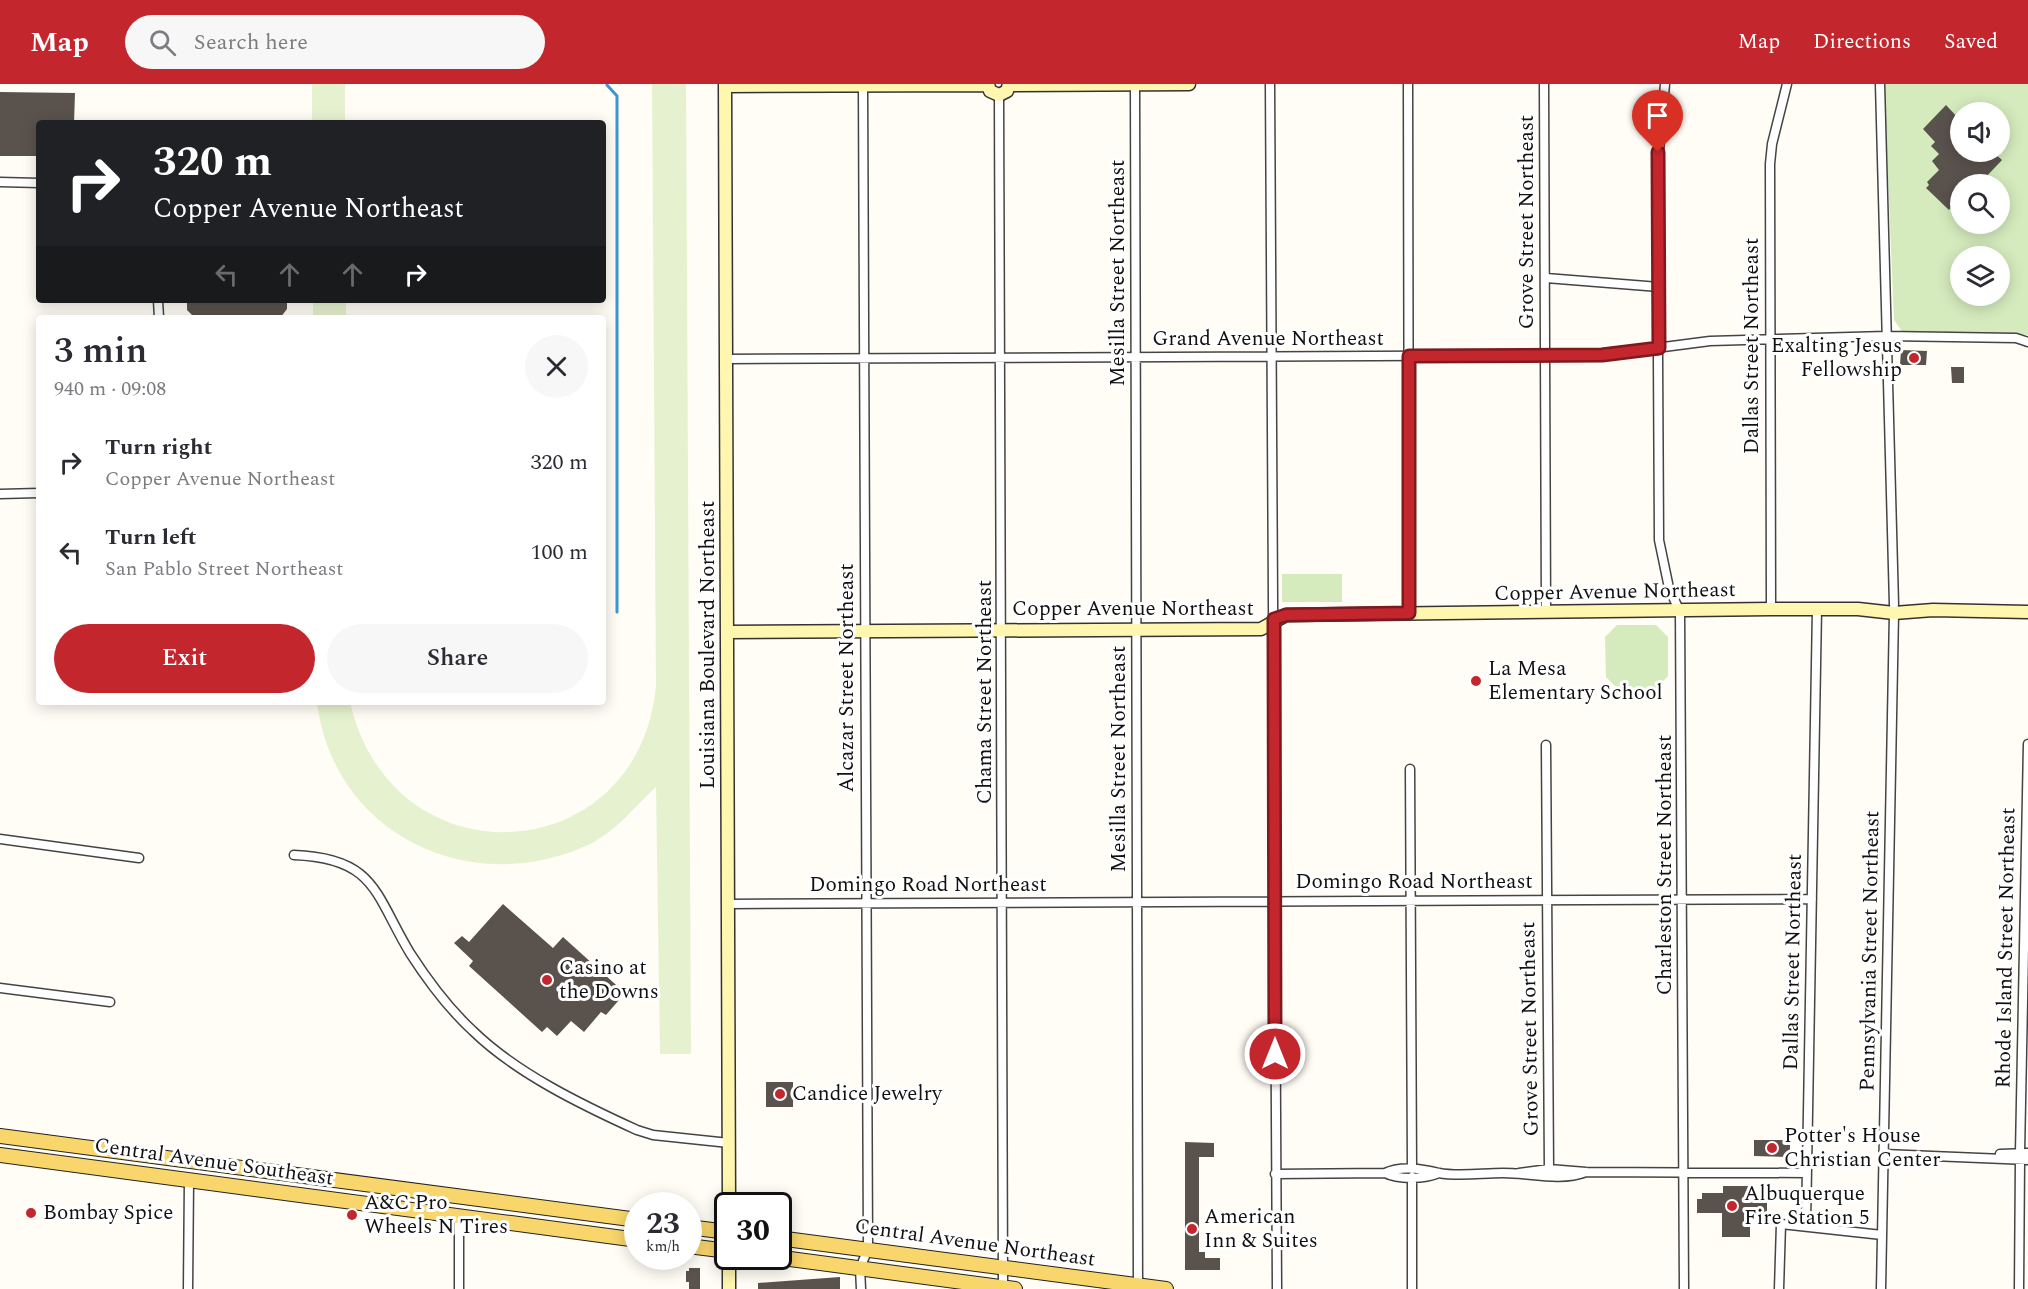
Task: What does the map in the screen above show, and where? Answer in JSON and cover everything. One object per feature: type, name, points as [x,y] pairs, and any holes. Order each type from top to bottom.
[{"type":"main road","points":[[0,1136],[624,1218]]},
{"type":"main road","name":"Central Avenue Southeast","points":[[0,1155],[624,1238]]},
{"type":"main road","name":"Central Avenue Northeast","points":[[792,1240],[1166,1289]]},
{"type":"main road","points":[[792,1259],[1009,1288]]},
{"type":"street","points":[[725,85],[988,84],[990,91],[999,95],[1007,91],[1009,84],[1189,84]]},
{"type":"street","name":"Mesilla Street Northeast","points":[[1135,84],[1138,1287]]},
{"type":"street","points":[[1270,84],[1277,1289]]},
{"type":"street","points":[[1408,84],[1409,613]]},
{"type":"street","name":"Grove Street Northeast","points":[[1545,84],[1546,612]]},
{"type":"street","name":"Charleston Street Northeast","points":[[1665,84],[1658,173],[1659,540],[1662,562],[1680,612],[1684,1289]]},
{"type":"street","name":"Dallas Street Northeast","points":[[1771,609],[1770,164],[1772,144],[1787,84]]},
{"type":"street","name":"Pennsylvania Street Northeast","points":[[1880,84],[1894,609],[1881,1289]]},
{"type":"street","name":"Louisiana Boulevard Northeast","points":[[725,85],[729,1192]]},
{"type":"street","name":"Alcazar Street Northeast","points":[[860,1268],[868,1249],[863,86]]},
{"type":"street","name":"Chama Street Northeast","points":[[999,95],[1005,1267],[1009,1288]]},
{"type":"street","points":[[0,182],[36,183]]},
{"type":"street","points":[[1546,278],[1659,286]]},
{"type":"street","name":"Grand Avenue Northeast","points":[[726,359],[1545,356],[1602,355],[1710,341],[1770,339],[1886,336],[1998,338],[2027,341]]},
{"type":"street","points":[[0,494],[36,493]]},
{"type":"street","name":"Copper Avenue Northeast","points":[[727,632],[1261,629],[1274,619],[1286,615],[1409,613],[1680,612],[1858,609],[1869,606],[1894,609],[2028,612]]},
{"type":"street","name":"Dallas Street Northeast","points":[[1806,1224],[1817,609]]},
{"type":"street","name":"Rhode Island Street Northeast","points":[[2019,1289],[2024,1156],[2028,744]]},
{"type":"street","name":"Grove Street Northeast","points":[[1546,745],[1549,1168]]},
{"type":"street","points":[[1410,769],[1412,1289]]},
{"type":"street","points":[[0,839],[139,858]]},
{"type":"street","points":[[294,855],[331,860],[350,868],[366,879],[384,901],[410,952],[446,1002],[472,1030],[509,1061],[637,1130],[653,1135],[729,1143]]},
{"type":"street","name":"Domingo Road Northeast","points":[[728,904],[1812,899]]},
{"type":"street","points":[[0,988],[110,1002]]},
{"type":"street","points":[[1884,1154],[2024,1156]]},
{"type":"street","points":[[1519,1173],[1549,1168],[1586,1172],[1806,1173]]},
{"type":"street","points":[[1275,1174],[1385,1173],[1392,1177],[1412,1173],[1432,1176],[1439,1173],[1519,1173],[1577,1176],[1586,1172]]},
{"type":"street","points":[[188,1289],[189,1180]]},
{"type":"street","points":[[459,1217],[459,1289]]},
{"type":"street","points":[[1779,1289],[1781,1224],[1806,1224],[1882,1235]]},
{"type":"street","points":[[860,1268],[861,1289]]},
{"type":"street","points":[[729,1270],[729,1289]]},
{"type":"green space","points":[[312,84],[345,84],[345,120],[312,120]]},
{"type":"green space","points":[[652,84],[686,84],[691,1054],[660,1054],[656,787],[616,826],[588,845],[543,860],[499,864],[455,859],[415,844],[379,820],[350,788],[328,749],[318,705],[351,705],[375,762],[413,803],[461,826],[513,832],[563,820],[607,792],[640,746],[656,685]]},
{"type":"green space","points":[[1884,84],[2028,84],[2028,335],[1903,333],[1894,320]]},
{"type":"green space","points":[[313,303],[346,303],[346,315],[313,315]]},
{"type":"green space","points":[[1282,574],[1342,574],[1342,602],[1282,602]]},
{"type":"green space","points":[[1617,625],[1656,625],[1668,637],[1668,676],[1656,689],[1618,689],[1606,677],[1605,637]]},
{"type":"building","points":[[0,92],[75,93],[74,120],[36,120],[36,156],[0,156]]},
{"type":"building","points":[[1946,105],[1950,109],[1950,162],[2000,162],[1989,174],[1950,174],[1949,210],[1926,188],[1929,185],[1927,182],[1939,170],[1932,161],[1939,154],[1931,146],[1935,142],[1923,129]]},
{"type":"building","points":[[187,303],[287,303],[287,309],[282,315],[192,315],[187,310]]},
{"type":"building","name":"Exalting Jesus Fellowship","points":[[1901,350],[1927,351],[1926,365],[1900,365]]},
{"type":"building","points":[[1951,367],[1964,367],[1964,383],[1952,383]]},
{"type":"building","name":"Casino at the Downs","points":[[503,904],[553,948],[563,937],[625,993],[606,1015],[601,1012],[584,1032],[571,1021],[557,1036],[547,1027],[542,1032],[469,966],[473,961],[454,943],[462,936],[469,942]]},
{"type":"building","name":"Candice Jewelry","points":[[766,1082],[793,1082],[793,1107],[766,1107]]},
{"type":"building","name":"Potter's House Christian Center","points":[[1754,1140],[1790,1140],[1790,1157],[1754,1156]]},
{"type":"building","name":"American Inn & Suites","points":[[1185,1142],[1214,1143],[1214,1157],[1199,1157],[1199,1252],[1205,1252],[1205,1258],[1220,1258],[1220,1270],[1185,1270]]},
{"type":"building","name":"Albuquerque Fire Station 5","points":[[1723,1186],[1750,1186],[1750,1194],[1760,1194],[1760,1199],[1767,1199],[1767,1213],[1750,1213],[1750,1237],[1722,1237],[1722,1213],[1697,1213],[1697,1199],[1702,1199],[1702,1193],[1723,1193]]},
{"type":"building","points":[[700,1270],[700,1289],[689,1289],[689,1282],[686,1282],[686,1271]]},
{"type":"building","points":[[840,1277],[840,1289],[758,1289],[758,1283]]},
{"type":"waterway","points":[[607,85],[617,96],[617,612]]},
{"type":"place","name":"Exalting Jesus Fellowship","points":[[1914,358]]},
{"type":"place","name":"La Mesa Elementary School","points":[[1476,681]]},
{"type":"place","name":"Casino at the Downs","points":[[547,980]]},
{"type":"place","name":"Candice Jewelry","points":[[780,1094]]},
{"type":"place","name":"Potter's House Christian Center","points":[[1772,1148]]},
{"type":"place","name":"Albuquerque Fire Station 5","points":[[1732,1206]]},
{"type":"place","name":"Bombay Spice","points":[[31,1213]]},
{"type":"place","name":"A&C Pro Wheels N Tires","points":[[352,1215]]},
{"type":"place","name":"American Inn & Suites","points":[[1192,1229]]},
{"type":"route","points":[[1275,1054],[1274,619],[1286,615],[1409,613],[1409,356],[1602,355],[1659,348],[1658,152]]}]
